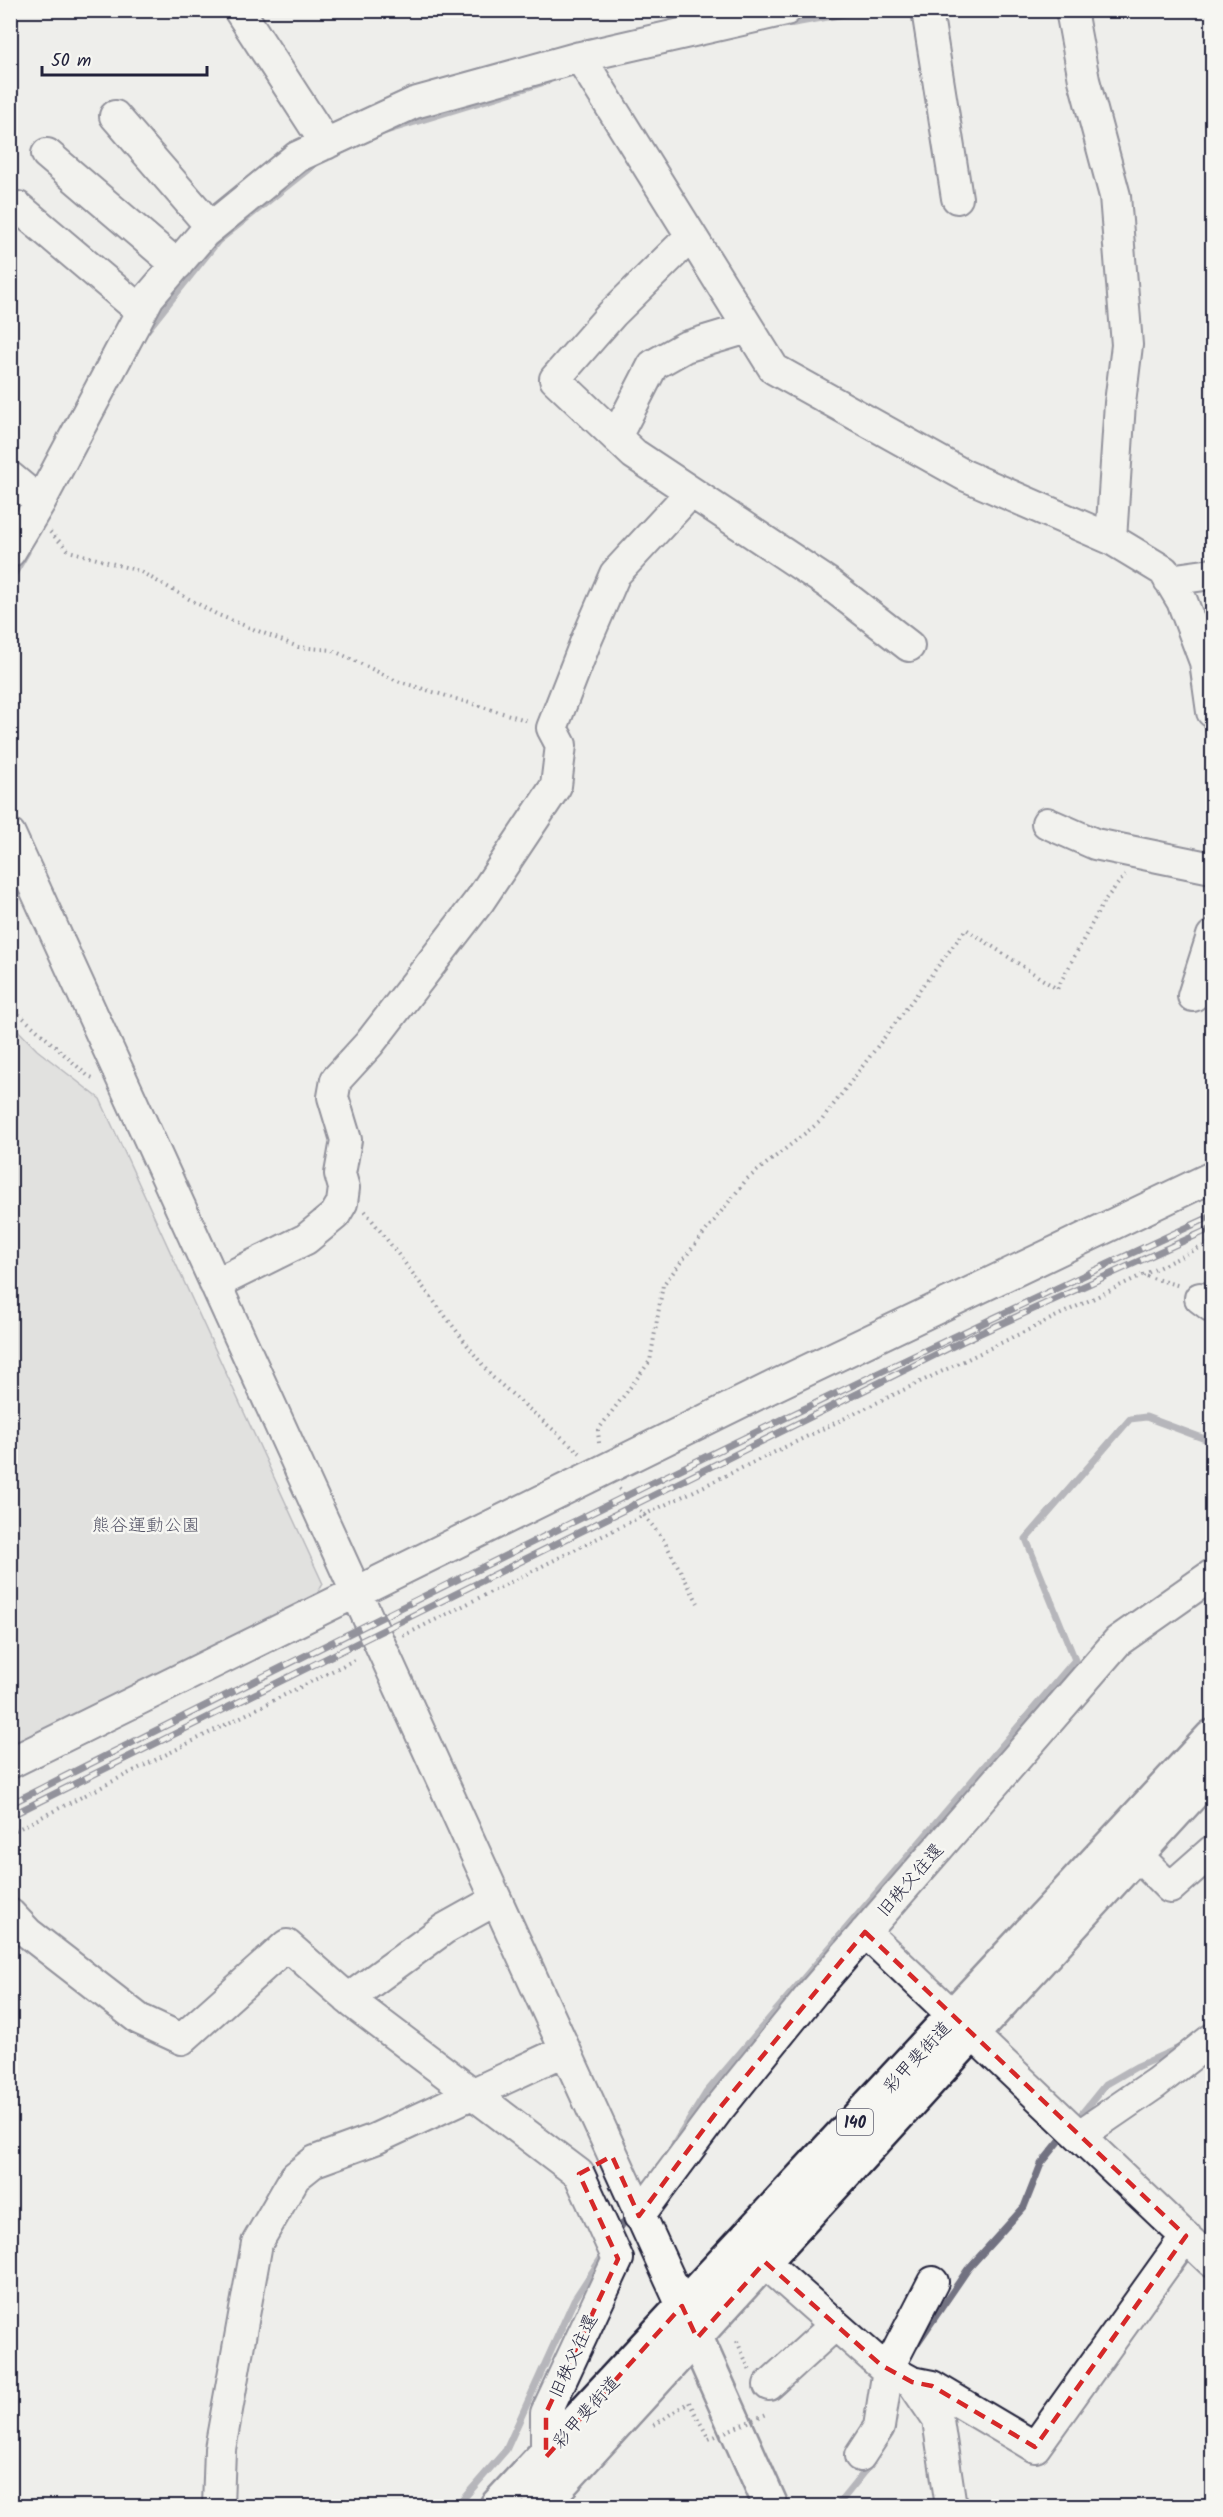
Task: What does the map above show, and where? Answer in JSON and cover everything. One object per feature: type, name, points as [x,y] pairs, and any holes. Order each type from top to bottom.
[{"type":"main road","name":"彩甲斐街道","points":[[540,2506],[697,2338],[754,2252],[1128,1846],[1212,1737]]},
{"type":"main road","name":"彩甲斐街道","points":[[1128,1846],[1212,1772]]},
{"type":"main road","name":"彩甲斐街道","points":[[497,2506],[546,2457],[682,2306],[754,2252]]},
{"type":"main road","points":[[682,2306],[771,2506]]},
{"type":"street","points":[[238,10],[326,144]]},
{"type":"street","points":[[10,552],[149,297],[211,227],[297,157],[414,103],[585,66],[786,10]]},
{"type":"street","points":[[1071,10],[1084,80],[1115,196],[1124,296],[1127,345],[1120,403],[1112,539]]},
{"type":"street","points":[[928,13],[957,198]]},
{"type":"street","points":[[585,66],[774,369],[964,475],[1112,539],[1164,571],[1182,601],[1204,662],[1212,712]]},
{"type":"street","points":[[115,116],[211,227]]},
{"type":"street","points":[[47,154],[177,265]]},
{"type":"street","points":[[18,207],[141,311]]},
{"type":"street","points":[[691,236],[612,314],[555,379],[634,454],[828,583],[909,646]]},
{"type":"street","points":[[616,437],[653,365],[685,347],[748,328]]},
{"type":"street","points":[[10,477],[36,508]]},
{"type":"street","points":[[215,1284],[306,1239],[335,1215],[342,1203],[344,1188],[340,1174],[346,1140],[333,1097],[336,1080],[369,1044],[480,900],[556,786],[561,744],[552,728],[615,574],[691,492]]},
{"type":"street","points":[[1169,580],[1212,574]]},
{"type":"street","points":[[1047,823],[1095,844],[1212,868]]},
{"type":"street","points":[[10,834],[682,2306]]},
{"type":"street","points":[[1193,996],[1212,936]]},
{"type":"street","points":[[10,1763],[785,1380],[1212,1177]]},
{"type":"street","name":"旧秩父往還","points":[[633,2203],[726,2101],[815,1990],[1118,1641],[1212,1575]]},
{"type":"street","points":[[1128,1846],[1170,1888],[1212,1851]]},
{"type":"street","points":[[348,1999],[444,1929],[496,1900]]},
{"type":"street","points":[[10,1914],[28,1933],[139,2019],[182,2039],[287,1945],[348,1999],[579,2174],[612,2156]]},
{"type":"street","points":[[865,1932],[1212,2262]]},
{"type":"street","points":[[1080,2135],[1156,2084],[1212,2039]]},
{"type":"street","points":[[218,2506],[220,2449],[257,2243],[295,2177],[315,2160],[375,2139],[564,2051]]},
{"type":"street","name":"旧秩父往還","points":[[546,2457],[546,2413],[618,2259],[579,2174]]},
{"type":"street","points":[[900,2376],[932,2386],[1035,2447],[1186,2236]]},
{"type":"street","points":[[754,2252],[836,2325],[900,2376],[938,2420],[951,2506]]},
{"type":"street","points":[[860,2456],[879,2427],[900,2376],[933,2282]]},
{"type":"street","points":[[769,2399],[836,2325]]},
{"type":"path","points":[[36,508],[69,551],[139,571],[226,618],[298,647],[332,650],[397,681],[552,728]]},
{"type":"path","points":[[602,1471],[598,1430],[650,1361],[663,1285],[747,1179],[822,1120],[966,929],[1058,989],[1104,901],[1143,854]]},
{"type":"path","points":[[10,1006],[88,1076],[126,1087]]},
{"type":"path","points":[[342,1203],[364,1209],[492,1376],[602,1471],[644,1515],[663,1539],[698,1603]]},
{"type":"path","points":[[10,1833],[644,1515],[1212,1242]]},
{"type":"path","points":[[1142,1275],[1182,1286],[1206,1302]]},
{"type":"path","points":[[654,2425],[689,2402],[709,2439],[769,2399]]},
{"type":"highlighted area","points":[[865,1932],[1186,2236],[1035,2447],[932,2386],[912,2382],[881,2365],[765,2262],[697,2338],[682,2306],[546,2457],[546,2413],[618,2259],[579,2174],[612,2156],[639,2216],[718,2110]]},
{"type":"green space","name":"熊谷運動公園","points":[[11,1023],[37,1050],[100,1099],[323,1584],[316,1596],[11,1748]]},
{"type":"waterway","points":[[783,25],[867,10]]},
{"type":"waterway","points":[[386,131],[548,81]]},
{"type":"waterway","points":[[148,329],[218,241],[316,163]]},
{"type":"waterway","points":[[10,581],[27,552]]},
{"type":"waterway","points":[[670,2151],[706,2093],[1075,1660],[1026,1539],[1130,1419],[1146,1417],[1205,1439],[1212,1437]]},
{"type":"waterway","points":[[1075,2122],[1105,2085],[1136,2067],[1179,2048]]},
{"type":"waterway","points":[[916,2345],[968,2269],[1024,2207],[1041,2164],[1066,2133]]},
{"type":"waterway","points":[[616,2234],[630,2213]]},
{"type":"waterway","points":[[457,2506],[506,2450],[574,2300],[606,2251]]},
{"type":"waterway","points":[[837,2506],[871,2464]]},
{"type":"railway","points":[[10,1804],[759,1431],[1060,1286],[1212,1216]]},
{"type":"railway","points":[[10,1816],[963,1341],[1212,1228]]}]
